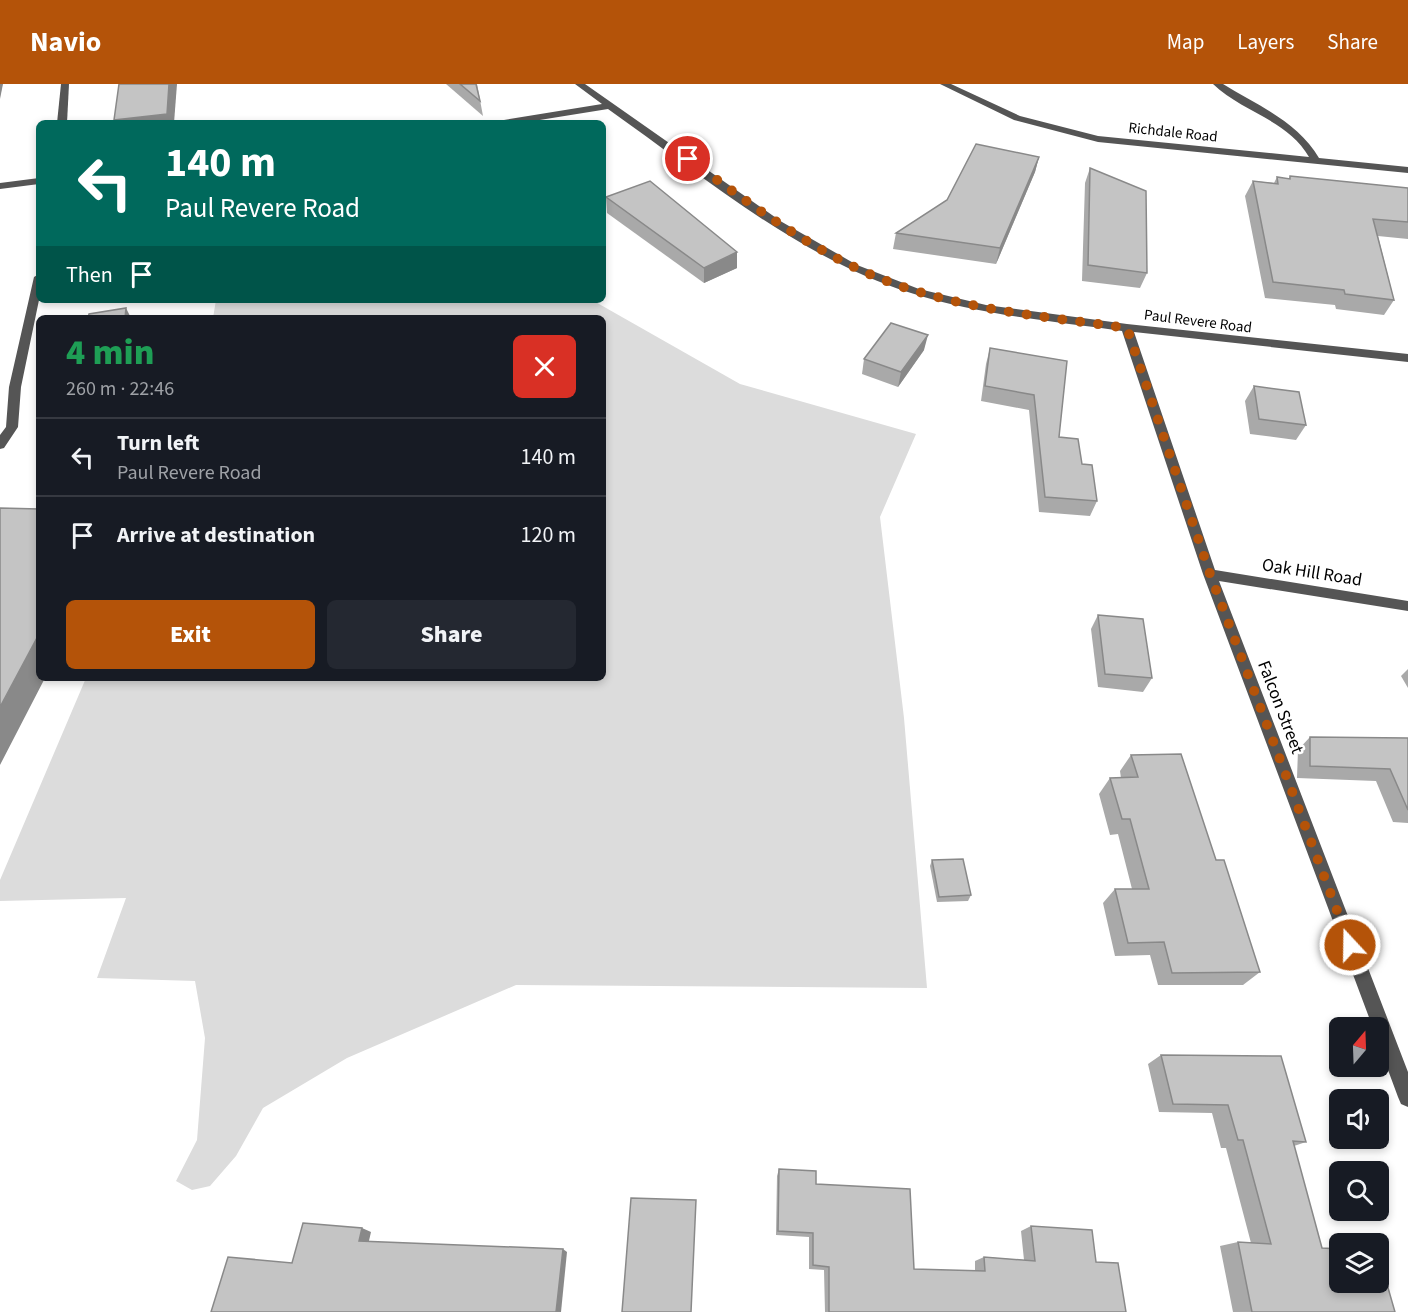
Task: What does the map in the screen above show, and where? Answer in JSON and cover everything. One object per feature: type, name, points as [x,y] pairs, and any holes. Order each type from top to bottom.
[{"type":"street","points":[[62,120],[65,84]]},
{"type":"street","name":"Paul Revere Road","points":[[579,84],[778,224],[853,267],[915,291],[986,308],[1127,328],[1408,358]]},
{"type":"street","name":"Richdale Road","points":[[944,84],[1017,118],[1077,135],[1141,144],[1408,170]]},
{"type":"street","points":[[1217,84],[1294,134],[1309,148],[1316,160]]},
{"type":"street","points":[[523,120],[609,106]]},
{"type":"street","points":[[0,186],[36,182]]},
{"type":"street","points":[[0,445],[12,427],[15,387],[36,291]]},
{"type":"street","name":"Falcon Street","points":[[1127,328],[1210,574],[1408,1097]]},
{"type":"street","name":"Oak Hill Road","points":[[1210,574],[1408,606]]},
{"type":"shaded area","points":[[216,303],[597,303],[740,384],[916,434],[880,517],[904,718],[927,988],[516,985],[347,1058],[263,1108],[236,1156],[210,1186],[192,1190],[176,1181],[197,1140],[205,1038],[195,981],[97,978],[126,898],[0,901],[0,880],[85,681],[606,681],[606,315],[214,315]]},
{"type":"building","points":[[119,84],[169,84],[167,114],[114,120]]},
{"type":"building","points":[[460,84],[476,84],[480,101]]},
{"type":"building","points":[[976,144],[1039,157],[1000,248],[896,233],[947,200]]},
{"type":"building","points":[[1090,168],[1146,191],[1147,273],[1088,265]]},
{"type":"building","points":[[1290,176],[1408,188],[1408,222],[1373,219],[1394,300],[1345,294],[1344,290],[1273,282],[1253,181],[1278,184],[1277,177],[1290,179]]},
{"type":"building","points":[[650,181],[737,252],[704,268],[606,197]]},
{"type":"building","points":[[126,308],[125,315],[89,314]]},
{"type":"building","points":[[891,323],[928,335],[901,372],[864,359]]},
{"type":"building","points":[[990,348],[1067,361],[1059,437],[1078,439],[1082,464],[1092,465],[1097,501],[1045,497],[1034,395],[985,386]]},
{"type":"building","points":[[1254,386],[1299,392],[1306,425],[1259,419]]},
{"type":"building","points":[[0,508],[36,509],[36,640],[0,707]]},
{"type":"building","points":[[1098,615],[1143,619],[1152,678],[1105,674]]},
{"type":"building","points":[[1310,737],[1408,738],[1408,810],[1390,769],[1310,766]]},
{"type":"building","points":[[1181,754],[1216,860],[1224,860],[1260,972],[1172,973],[1164,942],[1128,943],[1115,889],[1149,889],[1130,819],[1122,819],[1110,778],[1138,777],[1131,755]]},
{"type":"building","points":[[963,859],[971,895],[939,897],[932,860]]},
{"type":"building","points":[[1161,1055],[1281,1056],[1306,1142],[1293,1141],[1322,1248],[1329,1248],[1329,1293],[1389,1293],[1389,1291],[1395,1312],[1252,1312],[1238,1242],[1271,1244],[1243,1140],[1238,1140],[1228,1105],[1173,1104]]},
{"type":"building","points":[[779,1169],[816,1171],[816,1184],[910,1189],[914,1269],[985,1271],[984,1257],[1035,1261],[1031,1226],[1092,1230],[1096,1262],[1118,1263],[1126,1312],[829,1312],[829,1267],[813,1265],[813,1233],[778,1231]]},
{"type":"building","points":[[631,1198],[696,1200],[691,1312],[622,1312]]},
{"type":"building","points":[[303,1223],[362,1228],[359,1241],[563,1249],[556,1312],[211,1312],[228,1257],[292,1263]]},
{"type":"route","points":[[688,159],[778,224],[853,267],[894,283],[915,291],[986,308],[1127,328],[1210,574],[1350,945]]}]
